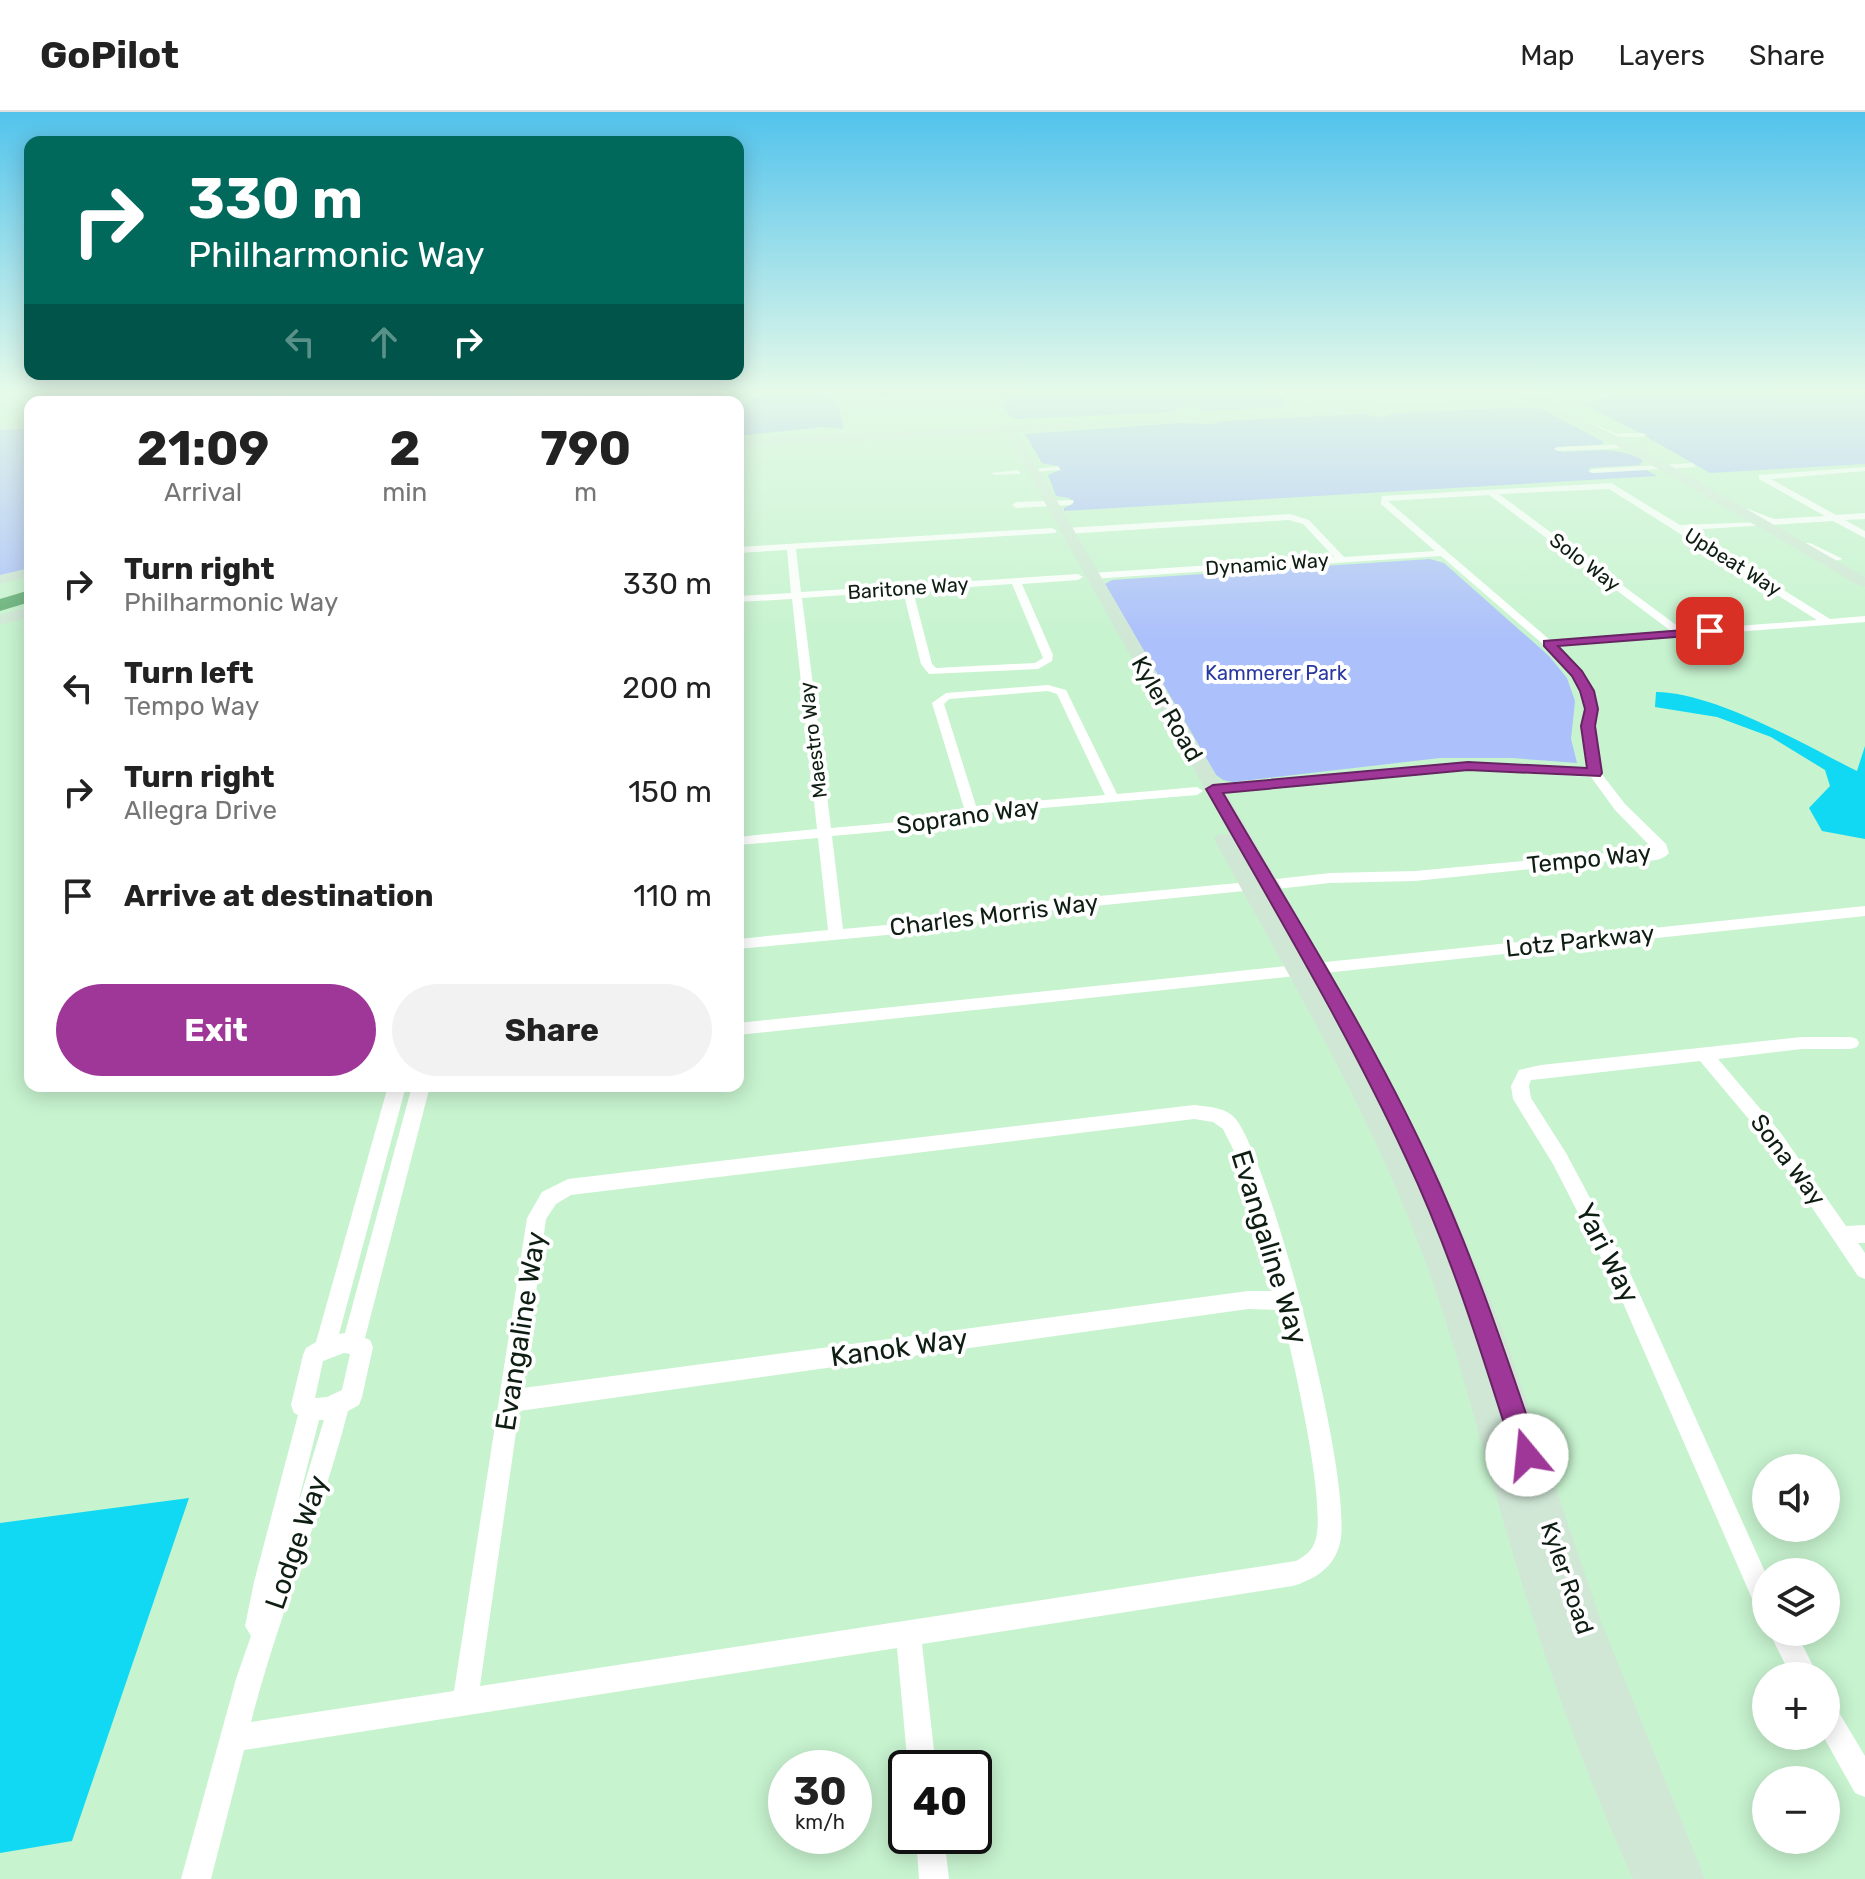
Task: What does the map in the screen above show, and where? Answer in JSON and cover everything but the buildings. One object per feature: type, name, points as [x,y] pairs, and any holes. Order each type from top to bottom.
[{"type":"highway","points":[[0,591],[24,585]]},
{"type":"highway","points":[[0,605],[24,598]]},
{"type":"street","name":"Kyler Road","points":[[1019,473],[1043,504]]},
{"type":"street","name":"Kyler Road","points":[[1034,473],[1043,504],[1057,532],[1118,624],[1205,790],[1306,970],[1394,1110],[1458,1253],[1503,1377],[1581,1619],[1683,1879]]},
{"type":"street","points":[[1680,473],[1700,488],[1865,574]]},
{"type":"street","points":[[1682,473],[1865,583]]},
{"type":"street","points":[[1808,473],[1762,477],[1865,535]]},
{"type":"street","name":"Upbeat Way","points":[[1548,643],[1383,499],[1607,485],[1828,622]]},
{"type":"street","name":"Solo Way","points":[[1489,491],[1681,633]]},
{"type":"street","points":[[1016,505],[1070,502]]},
{"type":"street","points":[[1679,528],[1865,516]]},
{"type":"street","points":[[744,550],[1290,517],[1306,522],[1341,559]]},
{"type":"street","name":"Maestro Way","points":[[791,547],[836,933]]},
{"type":"street","name":"Dynamic Way","points":[[1085,576],[1443,553]]},
{"type":"street","points":[[0,580],[24,574]]},
{"type":"street","name":"Kyler Road","points":[[1085,576],[1153,713],[1170,730],[1207,797],[1238,832],[1259,886]]},
{"type":"street","name":"Baritone Way","points":[[744,599],[1085,576]]},
{"type":"street","points":[[907,588],[927,664],[933,672],[1038,666],[1048,659],[1048,655],[1016,581]]},
{"type":"street","points":[[0,620],[24,614]]},
{"type":"street","points":[[1548,643],[1865,619]]},
{"type":"street","name":"Tempo Way","points":[[1259,886],[1330,878],[1415,876],[1629,855],[1657,856],[1662,853],[1661,847],[1620,807],[1595,773],[1588,726],[1592,709],[1587,691],[1578,674],[1548,643]]},
{"type":"street","points":[[971,810],[938,703],[946,696],[1048,688],[1062,692],[1113,798]]},
{"type":"street","name":"Soprano Way","points":[[744,840],[899,826],[971,810],[1468,766],[1595,773]]},
{"type":"street","name":"Charles Morris Way","points":[[744,943],[908,928],[1035,907],[1259,886]]},
{"type":"street","name":"Lotz Parkway","points":[[744,1028],[1865,911]]},
{"type":"street","name":"Kyler Road","points":[[1306,970],[1430,1237],[1462,1325],[1537,1570],[1573,1674],[1630,1823],[1656,1879]]},
{"type":"street","points":[[1705,1055],[1814,1042],[1851,1043]]},
{"type":"street","name":"Sona Way","points":[[1705,1055],[1774,1137],[1865,1270]]},
{"type":"street","name":"Yari Way","points":[[1705,1055],[1525,1075],[1520,1092],[1579,1196],[1636,1308],[1752,1571]]},
{"type":"street","name":"Lodge Way","points":[[249,1679],[266,1582],[311,1409],[302,1405],[314,1355],[325,1348],[395,1092]]},
{"type":"street","name":"Lodge Way","points":[[196,1879],[249,1679],[319,1480],[339,1405],[351,1397],[362,1347],[353,1343],[419,1092]]},
{"type":"street","name":"Evangaline Way","points":[[233,1738],[1293,1574],[1315,1562],[1328,1542],[1330,1519],[1316,1425],[1290,1301],[1273,1239],[1235,1130],[1224,1119],[1210,1112],[568,1187],[549,1198],[537,1218],[465,1702]]},
{"type":"street","points":[[1843,1235],[1865,1234]]},
{"type":"street","name":"Kanok Way","points":[[510,1401],[1248,1300],[1290,1301]]},
{"type":"street","points":[[325,1348],[353,1343]]},
{"type":"street","points":[[311,1409],[339,1405]]},
{"type":"street","points":[[908,1633],[920,1750]]},
{"type":"street","points":[[1840,1739],[1865,1783]]},
{"type":"street","points":[[932,1854],[934,1879]]},
{"type":"green space","points":[[0,473],[24,473],[24,570],[0,576]]},
{"type":"green space","points":[[1652,473],[1657,476],[1064,511],[1073,504],[1070,498],[1056,496],[1048,475]]},
{"type":"green space","name":"Kammerer Park","points":[[1430,559],[1444,563],[1549,656],[1567,678],[1575,701],[1571,739],[1577,763],[1512,758],[1440,758],[1233,782],[1223,780],[1216,775],[1105,584],[1112,580]]},
{"type":"shaded area","points":[[1656,692],[1680,695],[1732,710],[1857,771],[1865,746],[1865,839],[1822,831],[1809,808],[1830,786],[1825,770],[1771,737],[1717,717],[1655,707]]},
{"type":"shaded area","points":[[189,1498],[72,1841],[0,1853],[0,1523]]},
{"type":"route","points":[[1527,1455],[1471,1287],[1418,1159],[1359,1044],[1213,789],[1468,766],[1595,773],[1588,726],[1592,709],[1587,691],[1578,674],[1548,643],[1710,631]]}]
